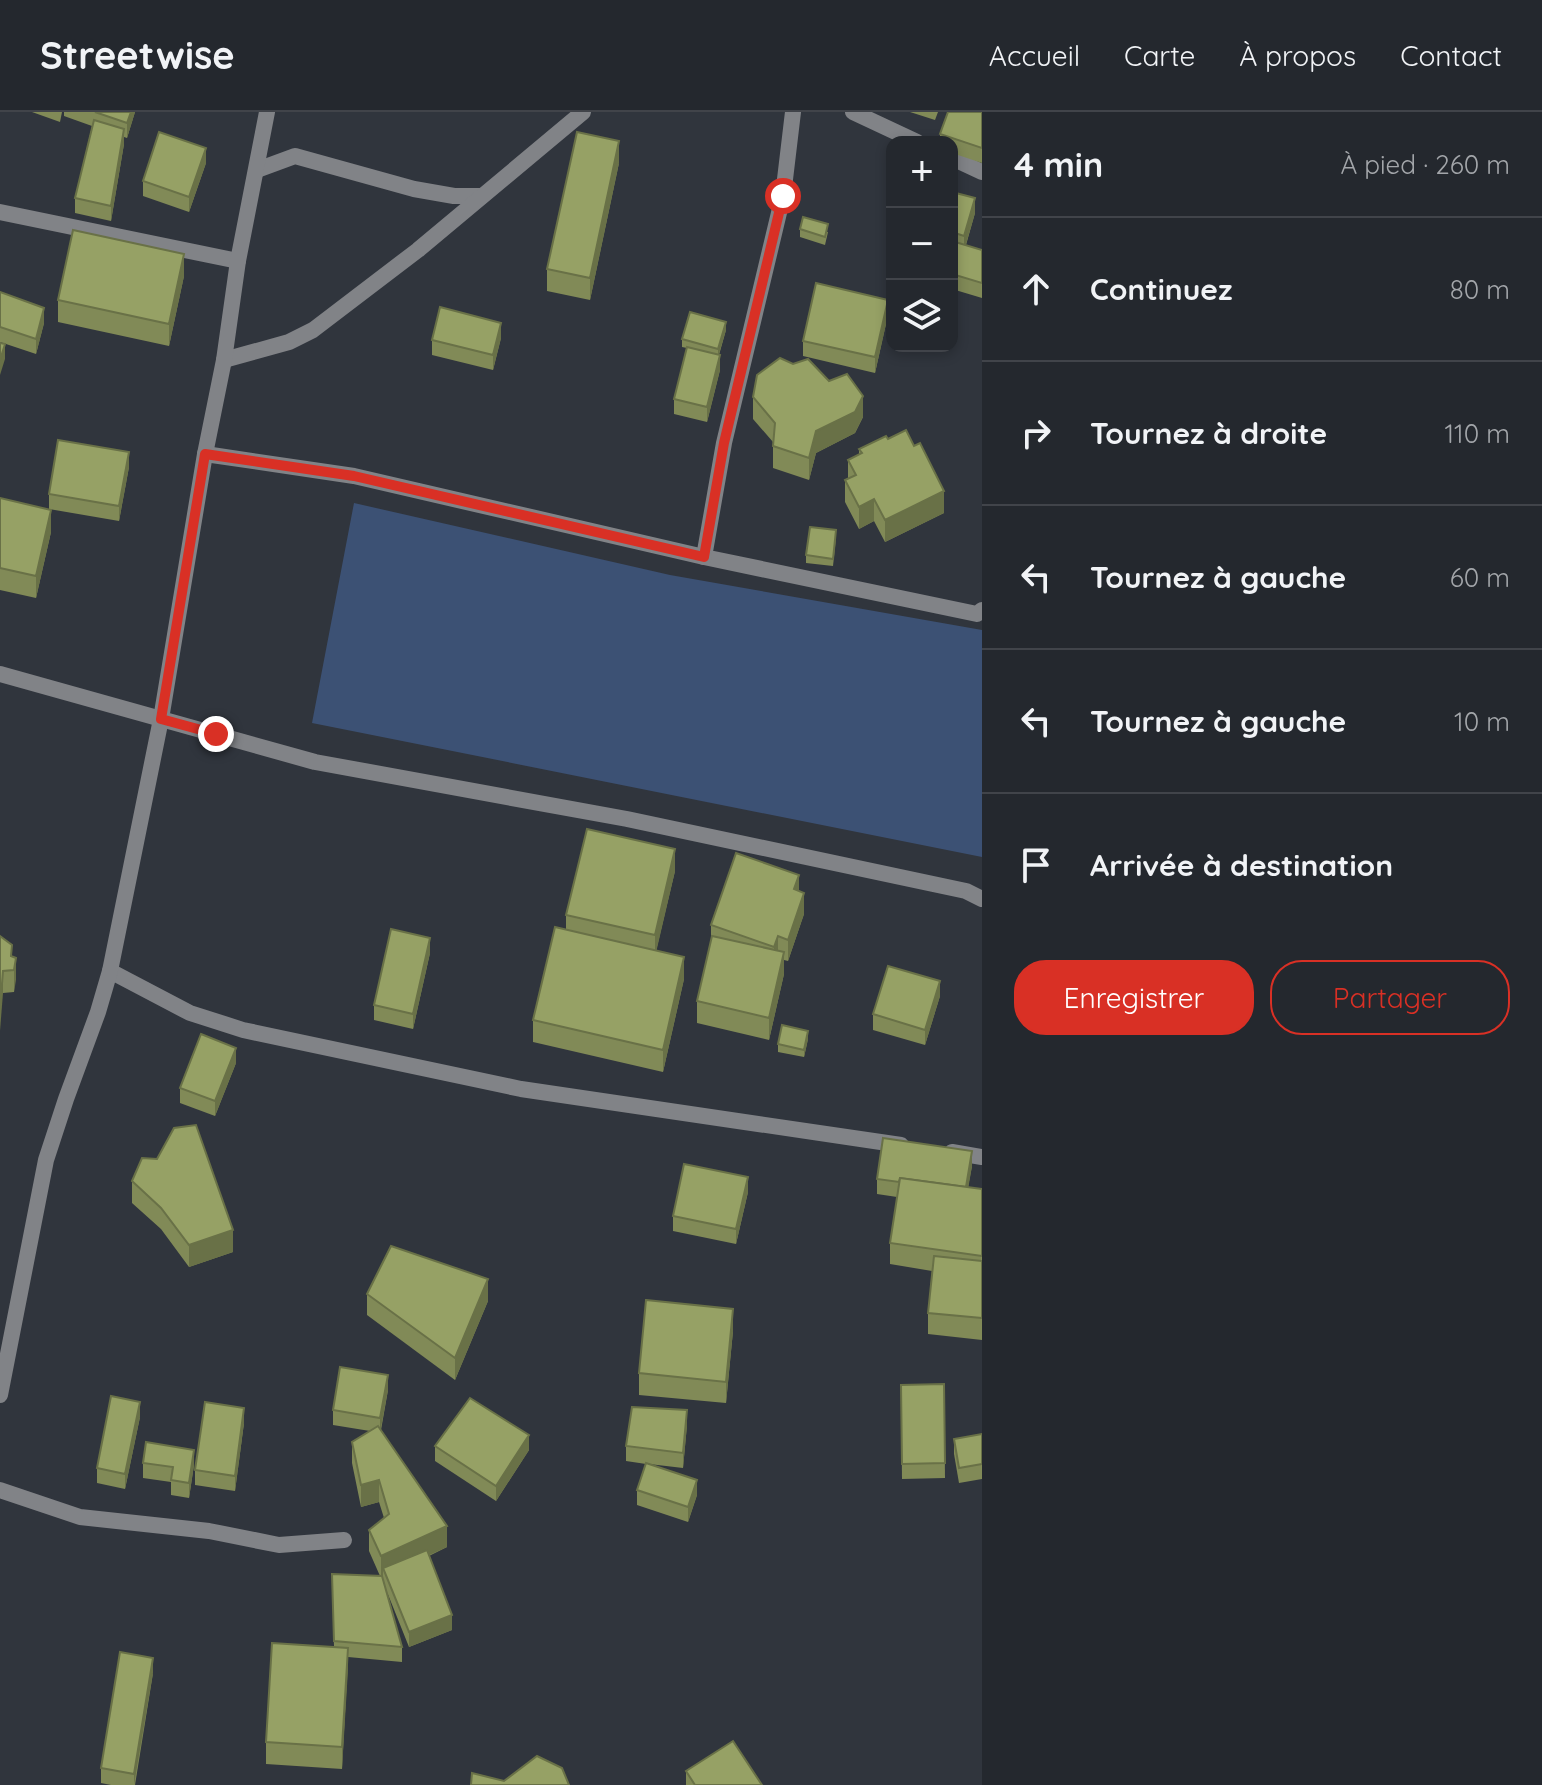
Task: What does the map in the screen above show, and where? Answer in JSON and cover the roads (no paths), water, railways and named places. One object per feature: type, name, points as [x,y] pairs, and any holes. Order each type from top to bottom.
[{"type":"street","points":[[0,1395],[46,1160],[110,971],[161,719],[205,454],[224,360],[238,261],[267,112]]},
{"type":"street","points":[[224,360],[289,342],[313,330],[418,250],[583,112]]},
{"type":"street","points":[[704,557],[724,443],[783,196],[793,112]]},
{"type":"street","points":[[853,112],[904,136]]},
{"type":"street","points":[[257,170],[295,156],[414,189],[454,196],[482,196]]},
{"type":"street","points":[[958,161],[982,172]]},
{"type":"street","points":[[0,212],[238,261]]},
{"type":"street","points":[[205,454],[354,476],[704,557],[977,614],[982,610]]},
{"type":"street","points":[[0,674],[315,762],[627,819],[966,891],[982,899]]},
{"type":"street","points":[[110,971],[190,1013],[258,1033],[521,1089],[982,1157]]},
{"type":"street","points":[[0,1490],[80,1517],[209,1531],[279,1545],[344,1540]]}]
